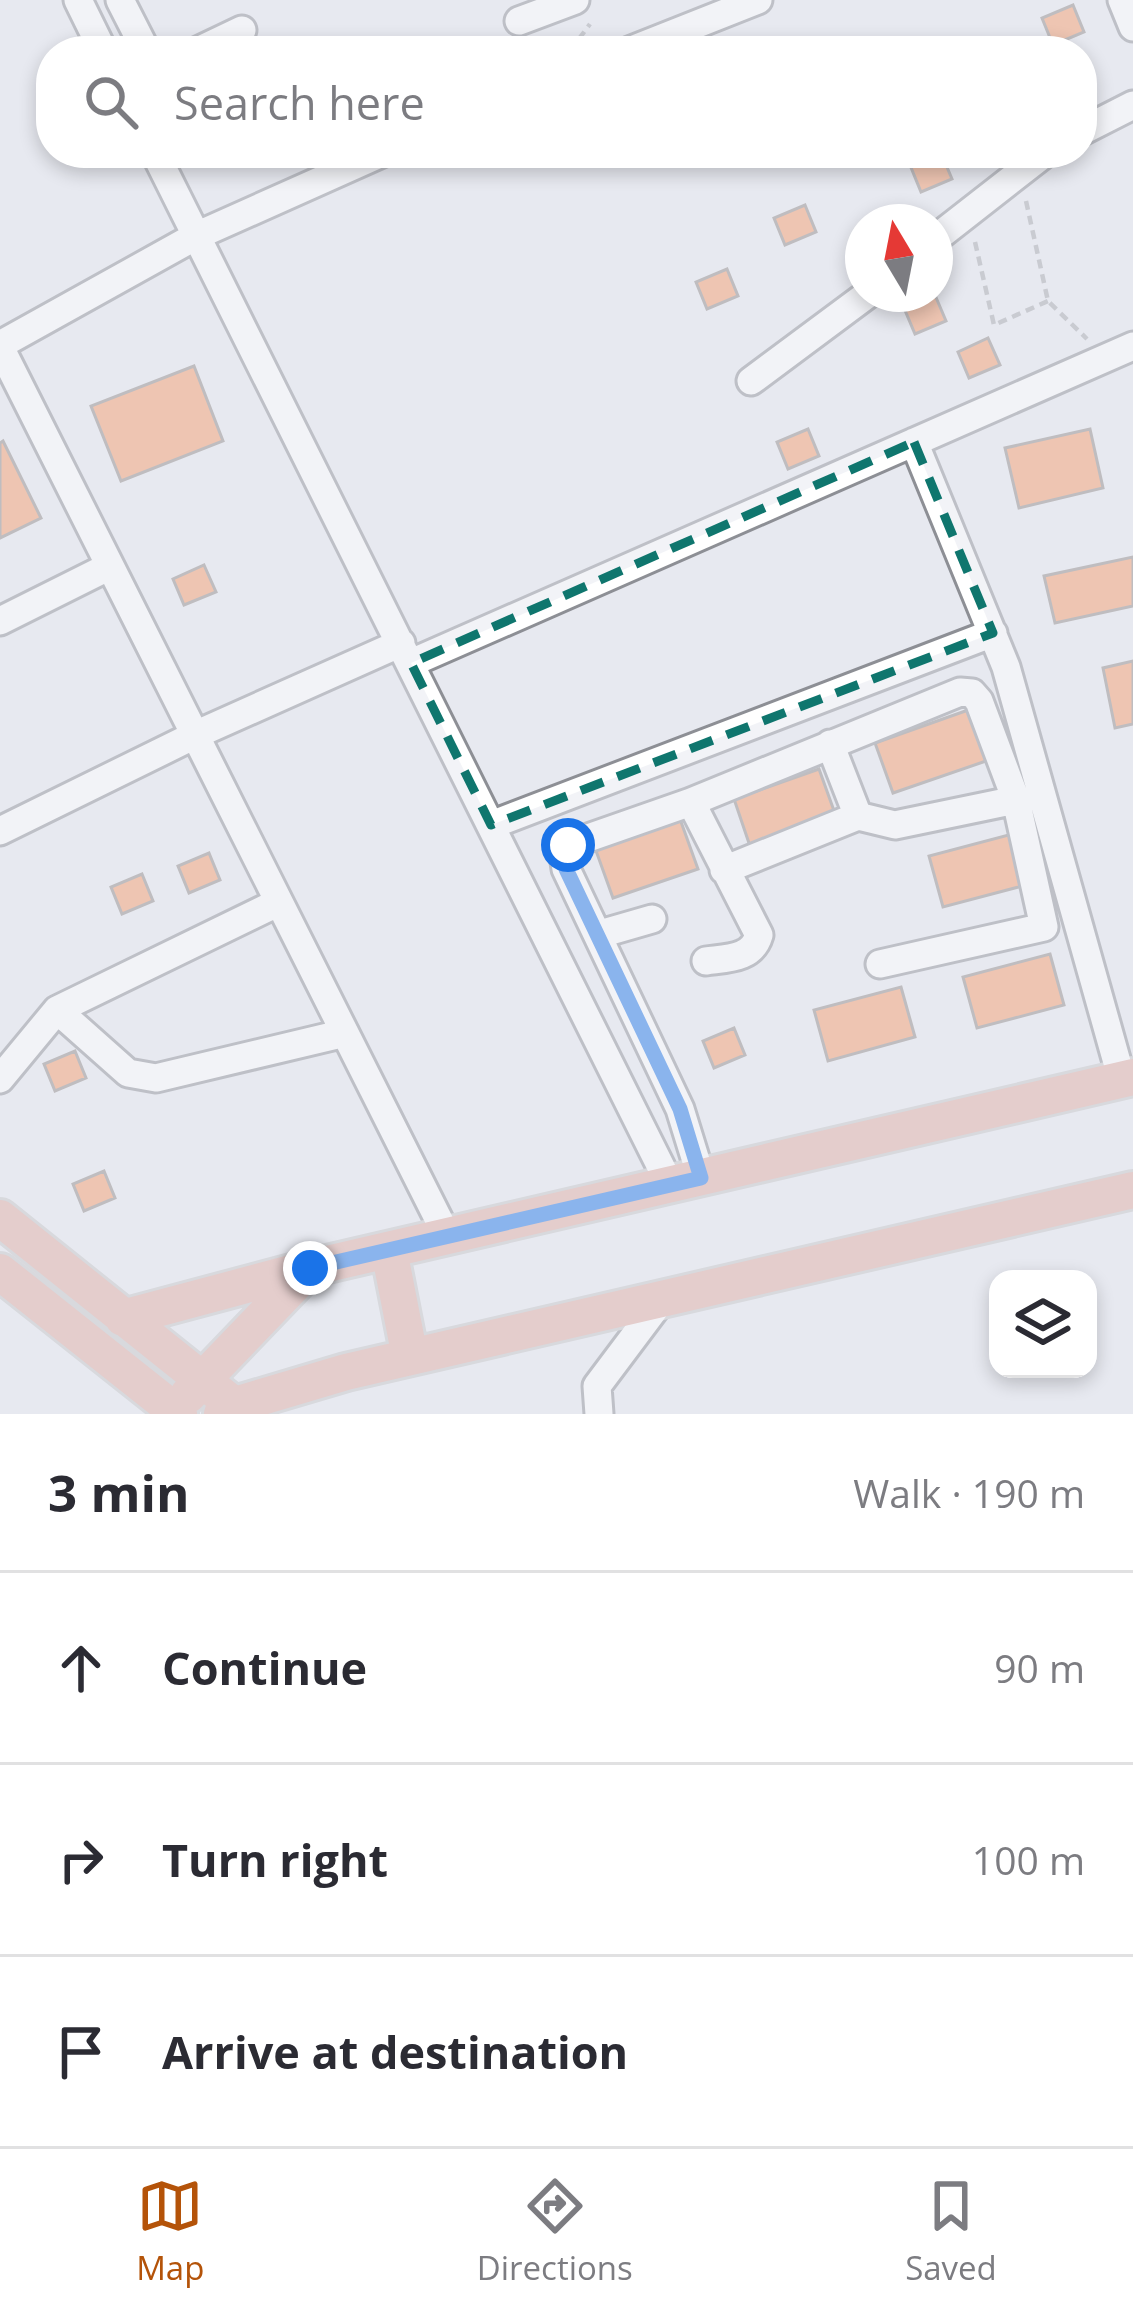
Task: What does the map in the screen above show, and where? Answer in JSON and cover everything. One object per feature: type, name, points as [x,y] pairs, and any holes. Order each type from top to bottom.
[{"type":"main road","points":[[124,1318],[310,1268],[1128,1079]]},
{"type":"main road","points":[[0,1219],[234,1411],[346,1372],[1133,1190]]},
{"type":"main road","points":[[389,1250],[410,1358]]},
{"type":"main road","points":[[0,1272],[177,1413],[200,1380],[310,1268]]},
{"type":"main road","points":[[323,1414],[346,1372]]},
{"type":"street","points":[[78,0],[96,36]]},
{"type":"street","points":[[120,0],[138,36]]},
{"type":"street","points":[[666,36],[758,0]]},
{"type":"street","points":[[1122,0],[1133,27]]},
{"type":"street","points":[[519,20],[585,9]]},
{"type":"street","points":[[229,36],[242,30]]},
{"type":"street","points":[[1097,124],[1133,106]]},
{"type":"street","points":[[162,168],[491,825],[686,1181]]},
{"type":"street","points":[[348,168],[196,236],[0,346],[447,1236]]},
{"type":"street","points":[[953,225],[1025,168]]},
{"type":"street","points":[[751,381],[845,311]]},
{"type":"street","points":[[0,831],[195,735],[406,653],[1133,346]]},
{"type":"street","points":[[914,442],[1006,667],[1128,1079]]},
{"type":"street","points":[[0,621],[110,566]]},
{"type":"street","points":[[491,825],[993,633]]},
{"type":"street","points":[[686,1181],[680,1109],[566,869],[568,845],[692,802],[960,692],[972,693],[1016,800],[1044,926],[880,964]]},
{"type":"street","points":[[830,744],[858,816]]},
{"type":"street","points":[[724,870],[858,816],[895,825],[1016,800]]},
{"type":"street","points":[[692,802],[759,935],[755,947],[744,955],[706,962]]},
{"type":"street","points":[[0,1079],[57,1010],[279,902]]},
{"type":"street","points":[[600,934],[652,919]]},
{"type":"street","points":[[57,1010],[128,1072],[156,1078],[345,1034]]},
{"type":"street","points":[[599,1414],[597,1386],[663,1298]]},
{"type":"path","points":[[1020,172],[1048,302],[1106,357]]},
{"type":"path","points":[[968,213],[994,325],[1048,302]]},
{"type":"highlighted area","points":[[914,442],[993,633],[491,825],[411,663]]},
{"type":"building","points":[[1073,5],[1084,32],[1049,36],[1042,18]]},
{"type":"building","points":[[911,168],[947,168],[952,179],[921,192]]},
{"type":"building","points":[[805,205],[816,232],[785,245],[774,218]]},
{"type":"building","points":[[727,269],[738,296],[707,309],[696,282]]},
{"type":"building","points":[[906,312],[942,312],[946,321],[915,334]]},
{"type":"building","points":[[988,338],[1000,365],[969,378],[958,352]]},
{"type":"building","points":[[194,366],[223,441],[121,481],[91,406]]},
{"type":"building","points":[[808,429],[819,456],[788,469],[777,442]]},
{"type":"building","points":[[1090,429],[1103,488],[1019,508],[1005,448]]},
{"type":"building","points":[[3,441],[41,518],[0,538],[0,443]]},
{"type":"building","points":[[1133,557],[1133,606],[1055,623],[1044,576]]},
{"type":"building","points":[[204,565],[216,592],[184,605],[173,579]]},
{"type":"building","points":[[1133,661],[1133,724],[1115,728],[1103,668]]},
{"type":"building","points":[[971,709],[989,760],[893,793],[875,743]]},
{"type":"building","points":[[819,769],[837,819],[751,849],[734,799]]},
{"type":"building","points":[[680,819],[698,869],[613,898],[595,848]]},
{"type":"building","points":[[1016,833],[1030,884],[943,907],[929,856]]},
{"type":"building","points":[[209,853],[220,880],[189,893],[178,866]]},
{"type":"building","points":[[142,874],[153,901],[122,914],[111,887]]},
{"type":"building","points":[[1050,954],[1064,1005],[977,1028],[963,977]]},
{"type":"building","points":[[901,987],[915,1037],[828,1061],[814,1010]]},
{"type":"building","points":[[734,1028],[745,1055],[714,1068],[703,1041]]},
{"type":"building","points":[[75,1051],[86,1078],[55,1091],[44,1064]]},
{"type":"building","points":[[104,1171],[115,1198],[84,1211],[73,1184]]},
{"type":"route","points":[[310,1268],[701,1178],[680,1109],[566,869],[568,845]]}]
